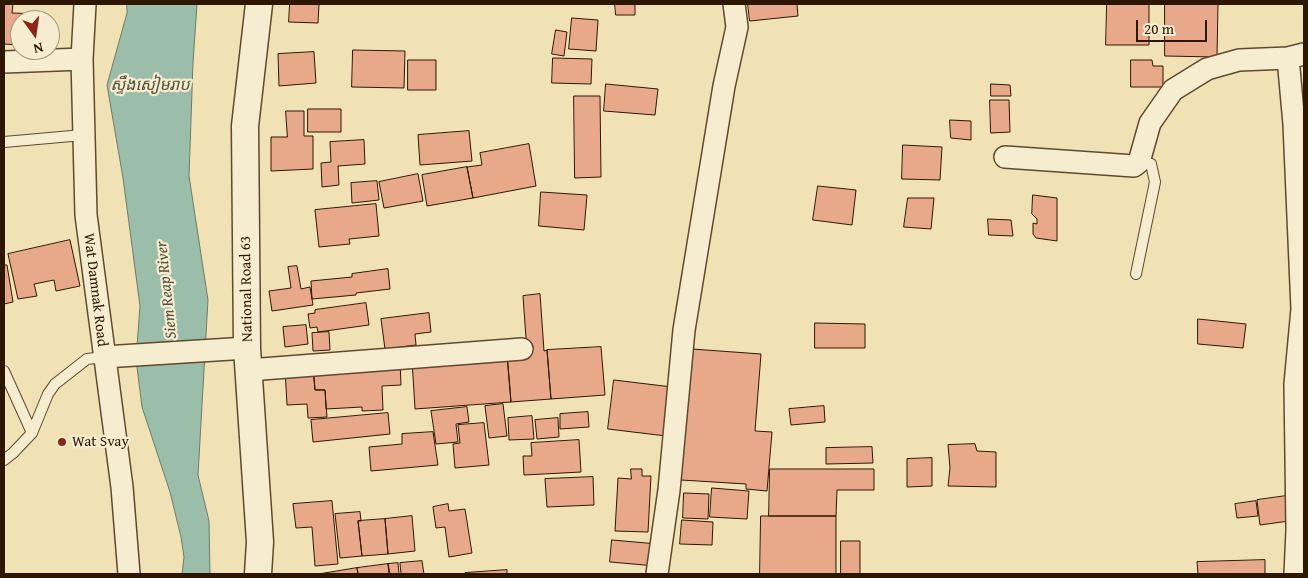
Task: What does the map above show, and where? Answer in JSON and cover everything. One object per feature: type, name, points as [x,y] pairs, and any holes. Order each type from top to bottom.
[{"type":"street","name":"Wat Damnak Road","points":[[86,4],[82,60],[86,214],[113,357],[129,574]]},
{"type":"street","name":"National Road 63","points":[[258,574],[260,542],[248,359],[245,126],[259,4]]},
{"type":"street","points":[[657,574],[668,490],[684,330],[724,86],[736,27],[734,4]]},
{"type":"street","points":[[1005,157],[1134,166],[1139,162],[1150,123],[1173,90],[1207,69],[1239,60],[1296,56],[1294,124],[1302,309],[1295,384],[1300,424],[1295,574]]},
{"type":"street","points":[[4,62],[82,60]]},
{"type":"street","points":[[113,357],[216,351],[248,359],[522,349]]},
{"type":"lane","points":[[4,142],[83,135]]},
{"type":"lane","points":[[1136,274],[1155,182],[1151,164],[1139,162]]},
{"type":"lane","points":[[4,460],[32,433],[54,384],[87,359],[113,357]]},
{"type":"lane","points":[[4,372],[32,433]]},
{"type":"water","name":"ស្ទឹងសៀមរាប","points":[[127,4],[197,4],[189,176],[208,300],[198,475],[209,521],[210,574],[182,574],[184,557],[181,537],[170,492],[142,407],[136,359],[140,306],[123,178],[107,85],[127,13]]},
{"type":"building","points":[[4,4],[13,4],[12,10],[10,10],[10,44],[4,44]]},
{"type":"building","points":[[290,4],[319,4],[318,23],[289,22]]},
{"type":"building","points":[[615,4],[635,4],[635,15],[616,15]]},
{"type":"building","points":[[748,4],[797,4],[798,16],[750,21]]},
{"type":"building","points":[[1107,4],[1149,4],[1149,45],[1106,45]]},
{"type":"building","points":[[1165,4],[1218,4],[1217,57],[1165,56]]},
{"type":"building","points":[[572,18],[598,20],[596,51],[569,49]]},
{"type":"building","points":[[556,30],[567,32],[564,56],[552,54]]},
{"type":"building","points":[[353,50],[405,51],[404,88],[352,87]]},
{"type":"building","points":[[314,52],[316,83],[279,86],[278,54]]},
{"type":"building","points":[[553,58],[592,59],[591,84],[552,83]]},
{"type":"building","points":[[408,60],[436,60],[436,90],[408,90]]},
{"type":"building","points":[[1131,60],[1152,60],[1153,66],[1163,66],[1163,87],[1131,87]]},
{"type":"building","points":[[606,84],[658,89],[655,115],[604,111]]},
{"type":"building","points":[[991,84],[1010,85],[1011,96],[991,96]]},
{"type":"building","points":[[574,96],[600,96],[601,177],[575,178]]},
{"type":"building","points":[[990,100],[1009,100],[1010,132],[991,133]]},
{"type":"building","points":[[308,109],[341,109],[341,132],[308,132]]},
{"type":"building","points":[[286,111],[304,111],[304,136],[313,136],[313,169],[271,171],[271,137],[287,137]]},
{"type":"building","points":[[950,120],[971,121],[971,140],[951,138]]},
{"type":"building","points":[[469,131],[472,161],[420,165],[418,135]]},
{"type":"building","points":[[364,140],[365,164],[338,166],[339,185],[322,187],[321,163],[331,162],[330,142]]},
{"type":"building","points":[[529,144],[536,186],[473,198],[467,167],[482,165],[480,153]]},
{"type":"building","points":[[903,145],[942,147],[940,180],[902,179]]},
{"type":"building","points":[[467,167],[473,198],[427,206],[422,175]]},
{"type":"building","points":[[418,174],[423,201],[384,208],[379,182]]},
{"type":"building","points":[[377,181],[379,200],[352,203],[351,183]]},
{"type":"building","points":[[818,186],[856,190],[852,225],[813,220]]},
{"type":"building","points":[[541,192],[587,195],[584,230],[539,226]]},
{"type":"building","points":[[1033,195],[1057,198],[1057,241],[1036,238],[1033,234],[1033,223],[1037,224],[1037,219],[1032,214]]},
{"type":"building","points":[[908,198],[934,198],[931,229],[904,227]]},
{"type":"building","points":[[376,204],[379,236],[349,239],[350,244],[319,247],[315,210]]},
{"type":"building","points":[[988,219],[1011,220],[1013,236],[989,235]]},
{"type":"building","points":[[70,240],[80,286],[56,291],[54,280],[34,284],[37,296],[18,299],[8,254]]},
{"type":"building","points":[[4,265],[7,265],[13,302],[4,304]]},
{"type":"building","points":[[297,266],[301,289],[310,287],[313,305],[272,311],[269,291],[291,288],[288,267]]},
{"type":"building","points":[[388,269],[390,289],[356,293],[356,295],[312,299],[311,281],[352,277],[352,274]]},
{"type":"building","points":[[540,294],[544,351],[547,350],[551,399],[511,402],[507,354],[527,352],[523,296]]},
{"type":"building","points":[[366,303],[369,325],[318,332],[317,327],[310,328],[308,314],[315,313],[315,310]]},
{"type":"building","points":[[429,313],[431,332],[415,334],[416,345],[385,349],[381,319]]},
{"type":"building","points":[[1198,319],[1246,324],[1243,348],[1198,344]]},
{"type":"building","points":[[815,323],[865,324],[865,348],[815,348]]},
{"type":"building","points":[[306,325],[308,344],[285,347],[283,327]]},
{"type":"building","points":[[329,332],[330,350],[313,351],[312,333]]},
{"type":"building","points":[[601,347],[605,395],[551,399],[547,350]]},
{"type":"building","points":[[692,349],[761,354],[755,431],[772,432],[767,491],[746,489],[746,484],[681,480]]},
{"type":"building","points":[[507,354],[511,402],[415,409],[412,360]]},
{"type":"building","points":[[400,361],[401,385],[382,386],[383,410],[362,411],[362,407],[326,409],[325,390],[315,390],[313,366]]},
{"type":"building","points":[[313,366],[315,390],[325,390],[327,417],[308,418],[307,404],[287,405],[285,369]]},
{"type":"building","points":[[614,380],[672,387],[666,436],[608,429]]},
{"type":"building","points":[[503,404],[507,436],[489,438],[485,406]]},
{"type":"building","points":[[824,406],[825,422],[791,425],[789,409]]},
{"type":"building","points":[[467,407],[469,422],[456,424],[458,442],[436,444],[431,411]]},
{"type":"building","points":[[588,412],[589,427],[560,429],[560,414]]},
{"type":"building","points":[[388,413],[390,434],[313,442],[311,420]]},
{"type":"building","points":[[532,416],[534,439],[509,440],[508,418]]},
{"type":"building","points":[[558,418],[559,437],[537,439],[535,420]]},
{"type":"building","points":[[484,423],[489,465],[455,468],[453,444],[460,443],[458,425]]},
{"type":"building","points":[[433,432],[438,465],[371,471],[369,447],[402,444],[402,434]]},
{"type":"building","points":[[579,440],[581,472],[524,475],[523,456],[532,456],[531,443]]},
{"type":"building","points":[[975,444],[977,451],[996,452],[996,487],[948,486],[950,468],[948,445]]},
{"type":"building","points":[[872,447],[873,463],[826,464],[826,448]]},
{"type":"building","points":[[932,458],[932,486],[907,487],[907,459]]},
{"type":"building","points":[[631,469],[642,469],[642,476],[651,476],[648,532],[615,531],[618,478],[631,479]]},
{"type":"building","points":[[770,469],[874,469],[874,490],[837,490],[836,516],[769,516]]},
{"type":"building","points":[[593,477],[594,505],[547,507],[545,479]]},
{"type":"building","points":[[712,488],[749,491],[747,519],[710,517]]},
{"type":"building","points":[[684,493],[709,494],[708,519],[683,518]]},
{"type":"building","points":[[1286,496],[1289,521],[1260,525],[1257,500]]},
{"type":"building","points":[[332,501],[338,564],[315,566],[312,527],[296,528],[293,504]]},
{"type":"building","points":[[1256,501],[1258,516],[1237,518],[1235,504]]},
{"type":"building","points":[[448,504],[449,511],[465,509],[472,553],[449,557],[445,527],[436,528],[433,507]]},
{"type":"building","points":[[360,512],[361,521],[358,521],[362,556],[340,558],[335,514]]},
{"type":"building","points":[[412,516],[415,551],[388,554],[385,519]]},
{"type":"building","points":[[761,516],[836,516],[836,574],[760,574]]},
{"type":"building","points":[[385,519],[388,554],[362,556],[358,521]]},
{"type":"building","points":[[682,520],[713,522],[712,545],[680,544]]},
{"type":"building","points":[[612,540],[658,544],[656,566],[610,562]]},
{"type":"building","points":[[841,541],[860,541],[860,574],[841,574]]},
{"type":"building","points":[[1265,560],[1265,574],[1198,574],[1197,562]]},
{"type":"building","points":[[422,561],[424,574],[401,574],[400,563]]},
{"type":"building","points":[[398,563],[399,574],[390,574],[388,564]]},
{"type":"building","points":[[388,564],[389,574],[358,574],[357,568]]},
{"type":"building","points":[[357,568],[358,574],[319,574]]},
{"type":"building","points":[[507,570],[507,574],[465,574],[465,573]]},
{"type":"place","name":"Wat Svay","points":[[62,442]]},
{"type":"water label","name":"Siem Reap River","points":[[167,290]]}]
